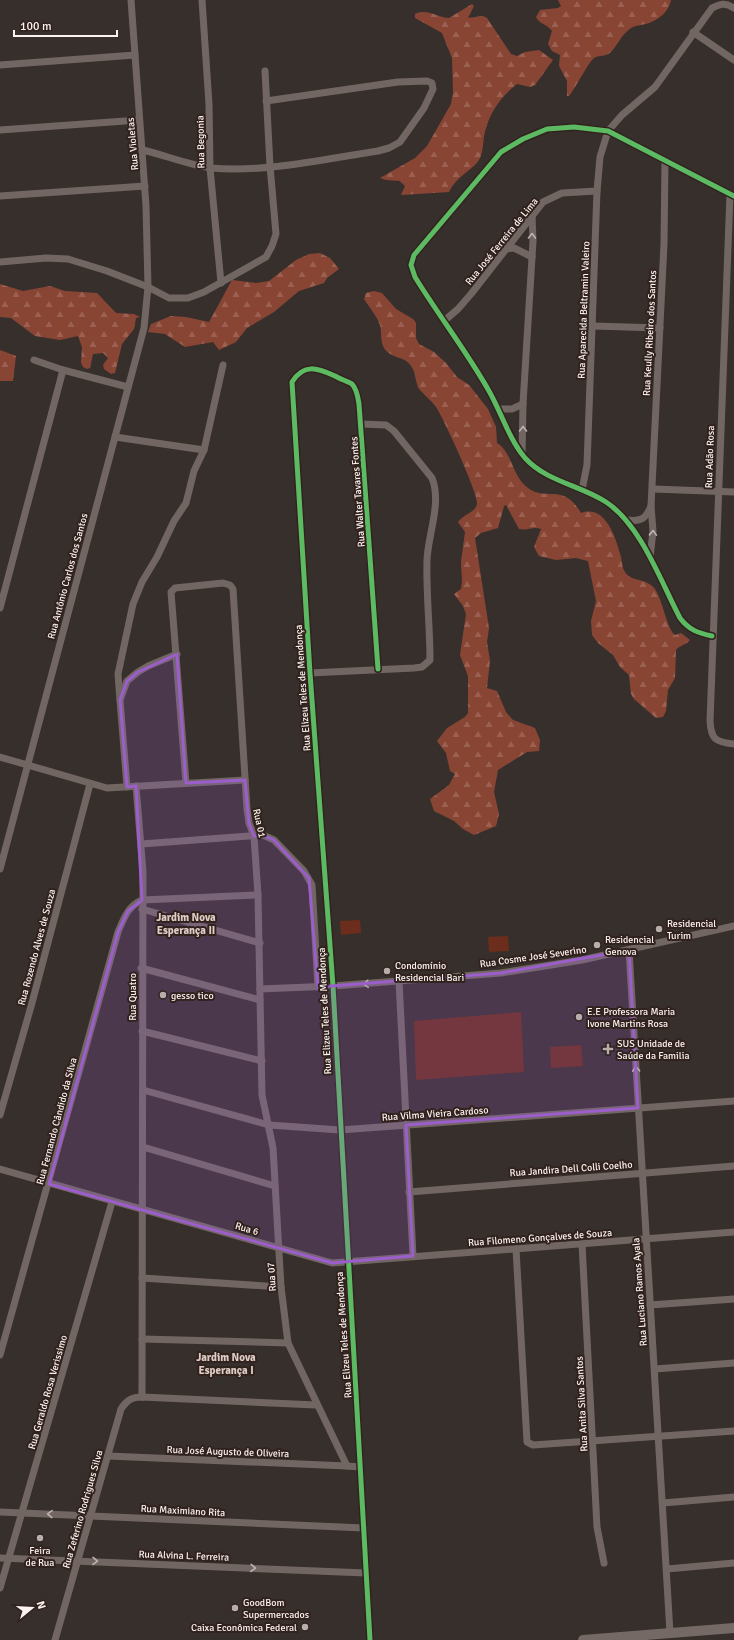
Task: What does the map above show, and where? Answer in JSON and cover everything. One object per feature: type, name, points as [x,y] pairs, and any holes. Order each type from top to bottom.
[{"type":"street","name":"Rua Violetas","points":[[131,0],[139,120],[143,150],[148,287]]},
{"type":"street","name":"Rua Begonia","points":[[202,0],[209,104],[210,168],[221,283]]},
{"type":"street","points":[[608,131],[622,116],[655,87],[693,32],[712,8],[720,4],[727,4],[734,8]]},
{"type":"street","points":[[693,32],[734,60]]},
{"type":"street","points":[[0,66],[135,55]]},
{"type":"street","points":[[0,262],[46,258],[68,259],[107,271],[148,287],[169,298],[188,298],[204,292],[266,257],[276,234],[270,166],[265,71]]},
{"type":"street","points":[[143,150],[210,168],[270,166],[378,151],[389,148],[400,142],[424,108],[433,89],[432,83],[427,80],[398,82],[266,100]]},
{"type":"street","points":[[0,130],[139,120]]},
{"type":"street","points":[[712,636],[699,634],[686,627],[642,542],[627,520],[608,503],[544,474],[522,454],[499,409],[412,272],[411,265],[414,255],[481,173],[501,152],[523,139],[547,129],[574,127],[608,131],[732,195]]},
{"type":"street","name":"Rua Aparecida Beltramin Valeiro","points":[[582,490],[587,465],[597,191],[600,157],[608,131]]},
{"type":"street","name":"Rua Keully Ribeiro dos Santos","points":[[650,559],[653,531],[651,506],[660,328],[665,161]]},
{"type":"street","points":[[0,196],[145,186]]},
{"type":"street","name":"Rua José Ferreira de Lima","points":[[444,321],[471,294],[542,202],[552,197],[574,192],[597,191]]},
{"type":"street","name":"Rua Adão Rosa","points":[[732,195],[717,492],[710,720],[711,733],[716,740],[734,744]]},
{"type":"street","points":[[522,454],[523,404],[532,257],[532,215]]},
{"type":"street","points":[[505,249],[514,248],[532,257]]},
{"type":"street","name":"Rua Antônio Carlos dos Santos","points":[[0,869],[29,766],[144,328],[148,287]]},
{"type":"street","points":[[593,326],[660,328]]},
{"type":"street","points":[[34,360],[63,370],[128,387]]},
{"type":"street","points":[[127,787],[118,674],[137,593],[157,557],[174,520],[186,503],[194,471],[204,450],[223,365]]},
{"type":"street","name":"Rua Walter Tavares Fontes","points":[[292,382],[300,372],[313,368],[352,384],[356,390],[361,424],[378,669]]},
{"type":"street","points":[[0,608],[63,370]]},
{"type":"street","name":"Rua Elizeu Teles de Mendonça","points":[[292,382],[310,673],[333,986],[347,1262],[370,1640]]},
{"type":"street","points":[[499,409],[512,409],[523,404]]},
{"type":"street","points":[[310,673],[414,668],[422,667],[430,660],[427,558],[435,499],[435,486],[432,478],[394,431],[386,425],[361,424]]},
{"type":"street","points":[[115,438],[204,450]]},
{"type":"street","points":[[652,489],[734,492]]},
{"type":"street","points":[[627,520],[637,522],[645,517],[651,506]]},
{"type":"street","name":"Rua 01","points":[[177,654],[172,592],[175,588],[223,583],[230,585],[233,589],[248,823],[254,836],[258,895],[262,1061]]},
{"type":"street","points":[[120,700],[127,681],[138,672],[177,654],[186,783]]},
{"type":"street","points":[[0,757],[107,788],[245,780]]},
{"type":"street","name":"Rua Rozendo Alves de Souza","points":[[0,1115],[32,1004],[90,784]]},
{"type":"street","name":"Rua Quatro","points":[[136,786],[141,844],[142,900],[142,1397]]},
{"type":"street","points":[[141,844],[263,835],[274,840],[309,878],[312,886],[318,987]]},
{"type":"street","points":[[142,900],[258,895]]},
{"type":"street","name":"Rua Fernando Cândido da Silva","points":[[0,1355],[49,1184],[118,932],[128,911],[135,903],[142,900]]},
{"type":"street","points":[[142,909],[260,943]]},
{"type":"street","name":"Rua Cosme José Severino","points":[[260,990],[500,973],[582,960],[734,926]]},
{"type":"street","name":"Rua Luciano Ramos Ayala","points":[[629,950],[670,1633]]},
{"type":"street","points":[[142,968],[260,1000]]},
{"type":"street","points":[[399,981],[413,1256]]},
{"type":"street","points":[[142,1031],[262,1061]]},
{"type":"street","name":"Rua 07","points":[[262,1061],[262,1095],[273,1148],[281,1287],[288,1343],[347,1466]]},
{"type":"street","name":"Rua Vilma Vieira Cardoso","points":[[143,1090],[269,1125],[340,1130],[734,1101]]},
{"type":"street","points":[[143,1148],[275,1186]]},
{"type":"street","name":"Rua Jandira Dell Colli Coelho","points":[[409,1192],[734,1166]]},
{"type":"street","name":"Rua 6","points":[[0,1169],[112,1202],[142,1208],[332,1263],[347,1262]]},
{"type":"street","name":"Rua Geraldo Rosa Verissimo","points":[[0,1588],[112,1202]]},
{"type":"street","name":"Rua Filomeno Gonçalves de Souza","points":[[347,1262],[734,1232]]},
{"type":"street","name":"Rua Anita Silva Santos","points":[[582,1244],[597,1527],[604,1563]]},
{"type":"street","points":[[516,1249],[527,1442],[533,1445],[593,1442],[734,1431]]},
{"type":"street","points":[[142,1278],[281,1287]]},
{"type":"street","points":[[650,1305],[734,1299]]},
{"type":"street","points":[[142,1339],[288,1343]]},
{"type":"street","points":[[655,1369],[734,1363]]},
{"type":"street","name":"Rua Zeferino Rodrigues Silva","points":[[55,1640],[89,1516],[121,1409],[126,1402],[134,1397],[142,1397]]},
{"type":"street","points":[[142,1397],[316,1404]]},
{"type":"street","name":"Rua José Augusto de Oliveira","points":[[108,1456],[347,1466]]},
{"type":"street","points":[[347,1466],[360,1467]]},
{"type":"street","points":[[663,1503],[734,1497]]},
{"type":"street","name":"Rua Maximiano Rita","points":[[0,1512],[364,1528]]},
{"type":"street","name":"Rua Alvina L. Ferreira","points":[[0,1558],[366,1573]]},
{"type":"street","points":[[667,1569],[734,1563]]},
{"type":"street","points":[[583,1640],[734,1628]]},
{"type":"highlighted area","points":[[177,654],[186,783],[245,780],[249,823],[254,836],[263,835],[274,840],[309,878],[318,987],[501,973],[629,950],[638,1108],[406,1125],[413,1256],[332,1263],[49,1184],[118,932],[128,911],[142,900],[136,786],[127,787],[120,700],[127,681],[138,672]]},
{"type":"green space","points":[[558,0],[671,0],[668,8],[660,17],[649,23],[631,28],[611,52],[607,55],[594,58],[588,65],[572,93],[567,96],[567,81],[559,66],[560,55],[552,51],[548,44],[552,31],[536,17],[540,10],[558,8],[561,6]]},
{"type":"green space","points":[[472,4],[474,6],[468,18],[483,16],[487,18],[511,54],[517,56],[525,52],[539,50],[553,60],[535,85],[530,87],[517,84],[500,101],[488,121],[480,158],[474,166],[456,181],[449,192],[401,195],[405,186],[400,181],[380,178],[415,158],[427,146],[451,104],[453,92],[452,58],[442,33],[415,18],[415,14],[424,12],[449,18]]},
{"type":"green space","points":[[320,253],[330,258],[339,269],[327,278],[324,283],[299,291],[274,312],[247,328],[236,342],[219,350],[213,342],[185,347],[165,334],[148,332],[151,324],[171,316],[186,317],[209,322],[232,280],[256,283],[269,281],[296,260],[309,254]]},
{"type":"green space","points":[[0,284],[23,291],[50,286],[65,291],[97,293],[116,313],[134,314],[140,317],[136,318],[134,329],[122,344],[115,373],[111,374],[104,369],[103,365],[108,358],[103,353],[93,354],[90,368],[87,369],[83,367],[81,363],[82,347],[78,336],[60,340],[35,336],[11,318],[0,317]]},
{"type":"green space","points":[[374,291],[382,293],[396,309],[413,319],[416,323],[416,338],[419,344],[434,352],[446,363],[457,377],[469,385],[488,409],[496,427],[497,443],[506,453],[523,483],[535,492],[561,495],[568,498],[581,513],[590,512],[603,518],[613,533],[625,572],[631,577],[647,583],[654,588],[660,599],[672,631],[675,635],[681,633],[690,640],[676,650],[675,678],[668,690],[666,711],[663,717],[656,718],[634,699],[631,694],[629,675],[620,667],[613,655],[598,643],[592,635],[591,621],[596,601],[588,561],[576,558],[556,560],[539,556],[534,547],[541,529],[519,529],[506,505],[504,506],[498,528],[481,533],[475,538],[489,628],[487,642],[490,661],[487,688],[497,691],[506,712],[513,720],[535,728],[540,740],[539,751],[527,752],[498,770],[494,792],[499,814],[496,826],[474,835],[463,829],[454,821],[434,811],[430,799],[449,785],[455,774],[450,771],[446,753],[437,741],[447,728],[465,717],[468,713],[468,676],[460,655],[466,614],[463,606],[454,594],[461,589],[461,562],[465,532],[458,522],[472,512],[476,507],[476,498],[467,472],[446,425],[436,407],[419,389],[413,368],[405,361],[387,352],[384,348],[379,322],[364,299],[366,293]]},
{"type":"green space","points":[[0,350],[16,356],[13,381],[0,381]]},
{"type":"shaded area","points":[[360,920],[361,933],[341,935],[340,921]]},
{"type":"shaded area","points":[[508,936],[509,951],[489,952],[488,937]]},
{"type":"shaded area","points":[[521,1012],[524,1072],[416,1080],[414,1021]]},
{"type":"shaded area","points":[[581,1045],[583,1066],[551,1068],[550,1047]]},
{"type":"cycle path","points":[[712,636],[702,634],[694,630],[680,618],[640,539],[618,512],[596,496],[543,473],[519,451],[493,399],[462,348],[415,277],[411,265],[414,255],[501,152],[523,139],[547,129],[574,127],[608,131],[734,196]]},
{"type":"cycle path","points":[[370,1640],[333,986],[310,673],[292,382],[301,372],[306,370],[317,369],[350,383],[355,388],[358,396],[378,669]]},
{"type":"place","name":"Residencial Turim","points":[[659,929]]},
{"type":"place","name":"Residencial Genova","points":[[597,945]]},
{"type":"place","name":"Condomínio Residencial Bari","points":[[387,971]]},
{"type":"place","name":"gesso tico","points":[[163,995]]},
{"type":"place","name":"E.E Professora Maria Ivone Martins Rosa","points":[[579,1017]]},
{"type":"place","name":"SUS Unidade de Saúde da Familia","points":[[608,1049]]},
{"type":"place","name":"Feira de Rua","points":[[40,1538]]},
{"type":"place","name":"GoodBom Supermercados","points":[[235,1608]]},
{"type":"place","name":"Caixa Econômica Federal","points":[[305,1627]]},
{"type":"district","name":"Jardim Nova Esperança II","points":[[186,923]]},
{"type":"district","name":"Jardim Nova Esperança I","points":[[226,1363]]}]
